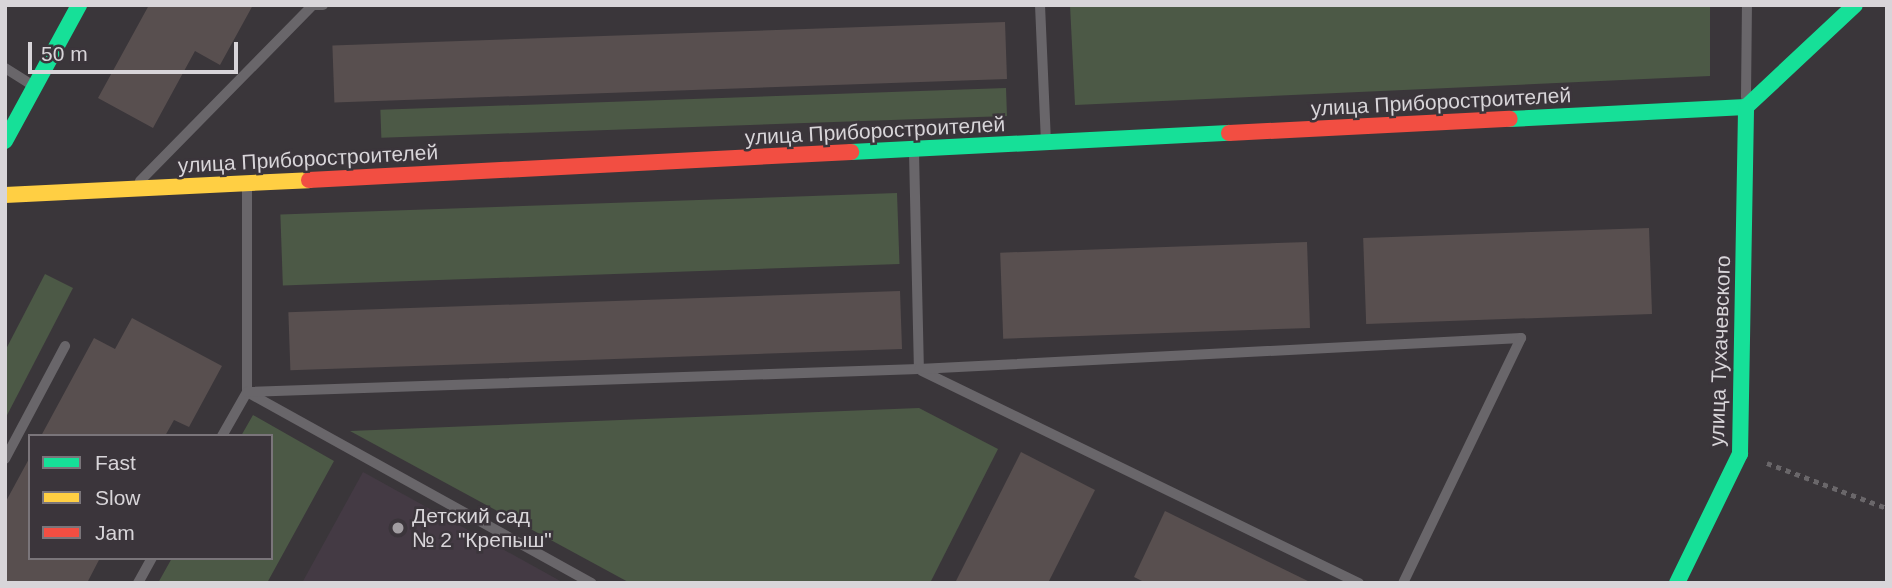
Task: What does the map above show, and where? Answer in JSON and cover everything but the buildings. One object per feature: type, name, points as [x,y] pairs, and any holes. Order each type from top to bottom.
[{"type":"street","points":[[8,130],[36,88],[79,5]]},
{"type":"street","points":[[1746,107],[1855,5]]},
{"type":"street","name":"улица Приборостроителей","points":[[5,195],[1746,107]]},
{"type":"street","name":"улица Тухачевского","points":[[1677,583],[1740,454],[1746,107]]},
{"type":"lane","points":[[131,189],[313,5],[323,5]]},
{"type":"lane","points":[[1040,5],[1046,143]]},
{"type":"lane","points":[[1746,107],[1747,5]]},
{"type":"lane","points":[[5,68],[36,88]]},
{"type":"lane","points":[[914,149],[919,369]]},
{"type":"lane","points":[[223,434],[247,391],[247,184]]},
{"type":"lane","points":[[247,391],[919,369],[1521,338],[1403,583]]},
{"type":"lane","points":[[5,459],[65,346]]},
{"type":"lane","points":[[919,369],[1359,583]]},
{"type":"lane","points":[[247,391],[592,583]]},
{"type":"lane","points":[[138,583],[151,560]]},
{"type":"path","points":[[1740,454],[1865,496],[1887,508]]},
{"type":"shaded area","name":"Детский сад № 2 \"Крепыш\"","points":[[363,472],[564,583],[302,583]]},
{"type":"green space","points":[[1070,5],[1710,5],[1710,76],[1075,105]]},
{"type":"green space","points":[[1006,88],[1007,116],[381,138],[380,110]]},
{"type":"green space","points":[[897,193],[899,264],[283,285],[280,215]]},
{"type":"green space","points":[[45,274],[73,288],[5,419],[5,351]]},
{"type":"green space","points":[[919,408],[998,449],[930,583],[630,583],[350,431]]},
{"type":"green space","points":[[253,415],[334,461],[267,583],[158,583],[171,560],[273,560],[273,434],[242,434]]},
{"type":"traffic: fast","points":[[5,141],[79,5]]},
{"type":"traffic: fast","points":[[1746,107],[1855,5]]},
{"type":"traffic: fast","points":[[1510,119],[1746,107]]},
{"type":"traffic: fast","points":[[1677,583],[1740,454],[1746,107]]},
{"type":"traffic: fast","points":[[851,152],[1229,133]]},
{"type":"traffic: slow","points":[[5,195],[309,180]]},
{"type":"traffic: jam","points":[[1229,133],[1510,119]]},
{"type":"traffic: jam","points":[[309,180],[851,152]]},
{"type":"place","name":"Детский сад № 2 \"Крепыш\"","points":[[398,528]]}]
